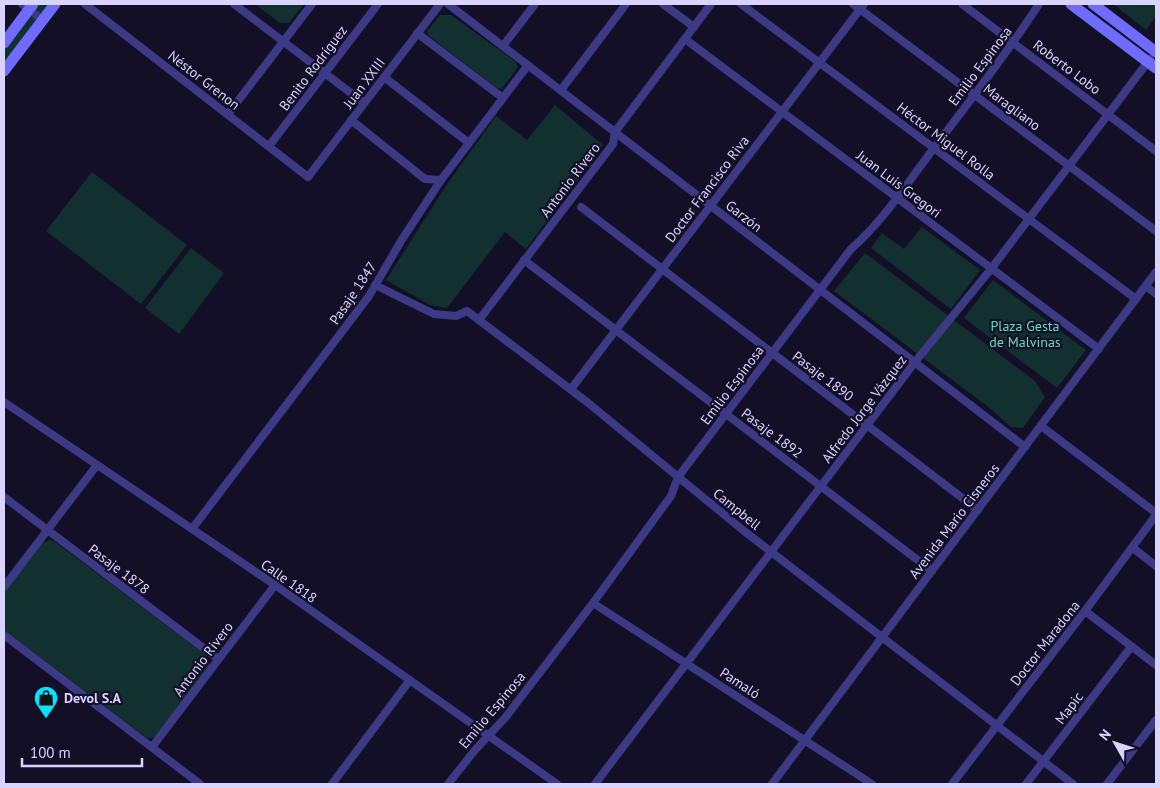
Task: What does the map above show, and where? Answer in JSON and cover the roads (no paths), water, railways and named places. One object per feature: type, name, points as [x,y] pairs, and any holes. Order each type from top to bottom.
[{"type":"street","points":[[4,71],[55,4]]},
{"type":"street","name":"Néstor Grenon","points":[[85,4],[308,177]]},
{"type":"street","points":[[234,4],[364,103]]},
{"type":"street","points":[[228,114],[312,4]]},
{"type":"street","name":"Benito Rodríguez","points":[[269,146],[378,4]]},
{"type":"street","name":"Juan XXIII","points":[[308,177],[440,4]]},
{"type":"street","name":"Garzón","points":[[448,4],[1025,447]]},
{"type":"street","points":[[503,46],[535,4]]},
{"type":"street","points":[[561,90],[626,4]]},
{"type":"street","points":[[663,4],[694,27]]},
{"type":"street","name":"Antonio Rivero","points":[[478,320],[613,144],[615,132],[711,4]]},
{"type":"street","name":"Héctor Miguel Rolla","points":[[741,4],[1136,299]]},
{"type":"street","name":"Maragliano","points":[[853,4],[862,6],[974,95],[1156,231]]},
{"type":"street","name":"Roberto Lobo","points":[[962,4],[1156,151]]},
{"type":"street","name":"Emilio Espinosa","points":[[448,784],[475,750],[506,718],[671,496],[678,477],[851,249],[867,235],[896,198],[1014,43],[1039,4]]},
{"type":"street","points":[[1071,4],[1152,65]]},
{"type":"street","points":[[1093,4],[1156,52]]},
{"type":"street","points":[[4,43],[28,6],[43,20]]},
{"type":"street","name":"Doctor Francisco Riva","points":[[571,389],[862,6]]},
{"type":"street","points":[[418,34],[502,98]]},
{"type":"street","name":"Juan Luis Gregori","points":[[685,39],[1099,349]]},
{"type":"street","name":"Alfredo Jorge Vázquez","points":[[595,784],[915,362],[991,269],[1108,115],[1152,65],[1156,52]]},
{"type":"street","name":"Pasaje 1847","points":[[192,529],[363,304],[441,180],[528,65]]},
{"type":"street","points":[[384,77],[469,143]]},
{"type":"street","points":[[351,120],[425,179],[441,180]]},
{"type":"street","name":"Pasaje 1890","points":[[580,207],[978,510]]},
{"type":"street","name":"Pasaje 1892","points":[[524,260],[932,571]]},
{"type":"street","name":"Avenida Mario Cisneros","points":[[772,784],[1156,272]]},
{"type":"street","name":"Campbell","points":[[376,285],[434,314],[456,316],[467,311],[571,389],[771,552],[1074,784]]},
{"type":"street","points":[[1146,286],[1156,294]]},
{"type":"street","name":"Calle 1818","points":[[4,402],[275,585],[558,784]]},
{"type":"street","points":[[1041,426],[1156,514]]},
{"type":"street","points":[[4,587],[96,465]]},
{"type":"street","name":"Pasaje 1878","points":[[4,498],[218,660]]},
{"type":"street","name":"Doctor Maradona","points":[[952,784],[1133,548],[1156,514]]},
{"type":"street","points":[[1133,548],[1156,566]]},
{"type":"street","name":"Antonio Rivero","points":[[152,747],[275,585]]},
{"type":"street","name":"Pamaló","points":[[593,603],[872,784]]},
{"type":"street","points":[[1085,611],[1156,666]]},
{"type":"street","points":[[4,635],[200,784]]},
{"type":"street","name":"Mapic","points":[[1026,784],[1131,647]]},
{"type":"street","points":[[332,784],[410,680]]},
{"type":"street","points":[[1107,784],[1156,720]]},
{"type":"place","name":"Devol S.A","points":[[46,719]]},
{"type":"park label","name":"Plaza Gesta de Malvinas","points":[[1025,334]]}]
